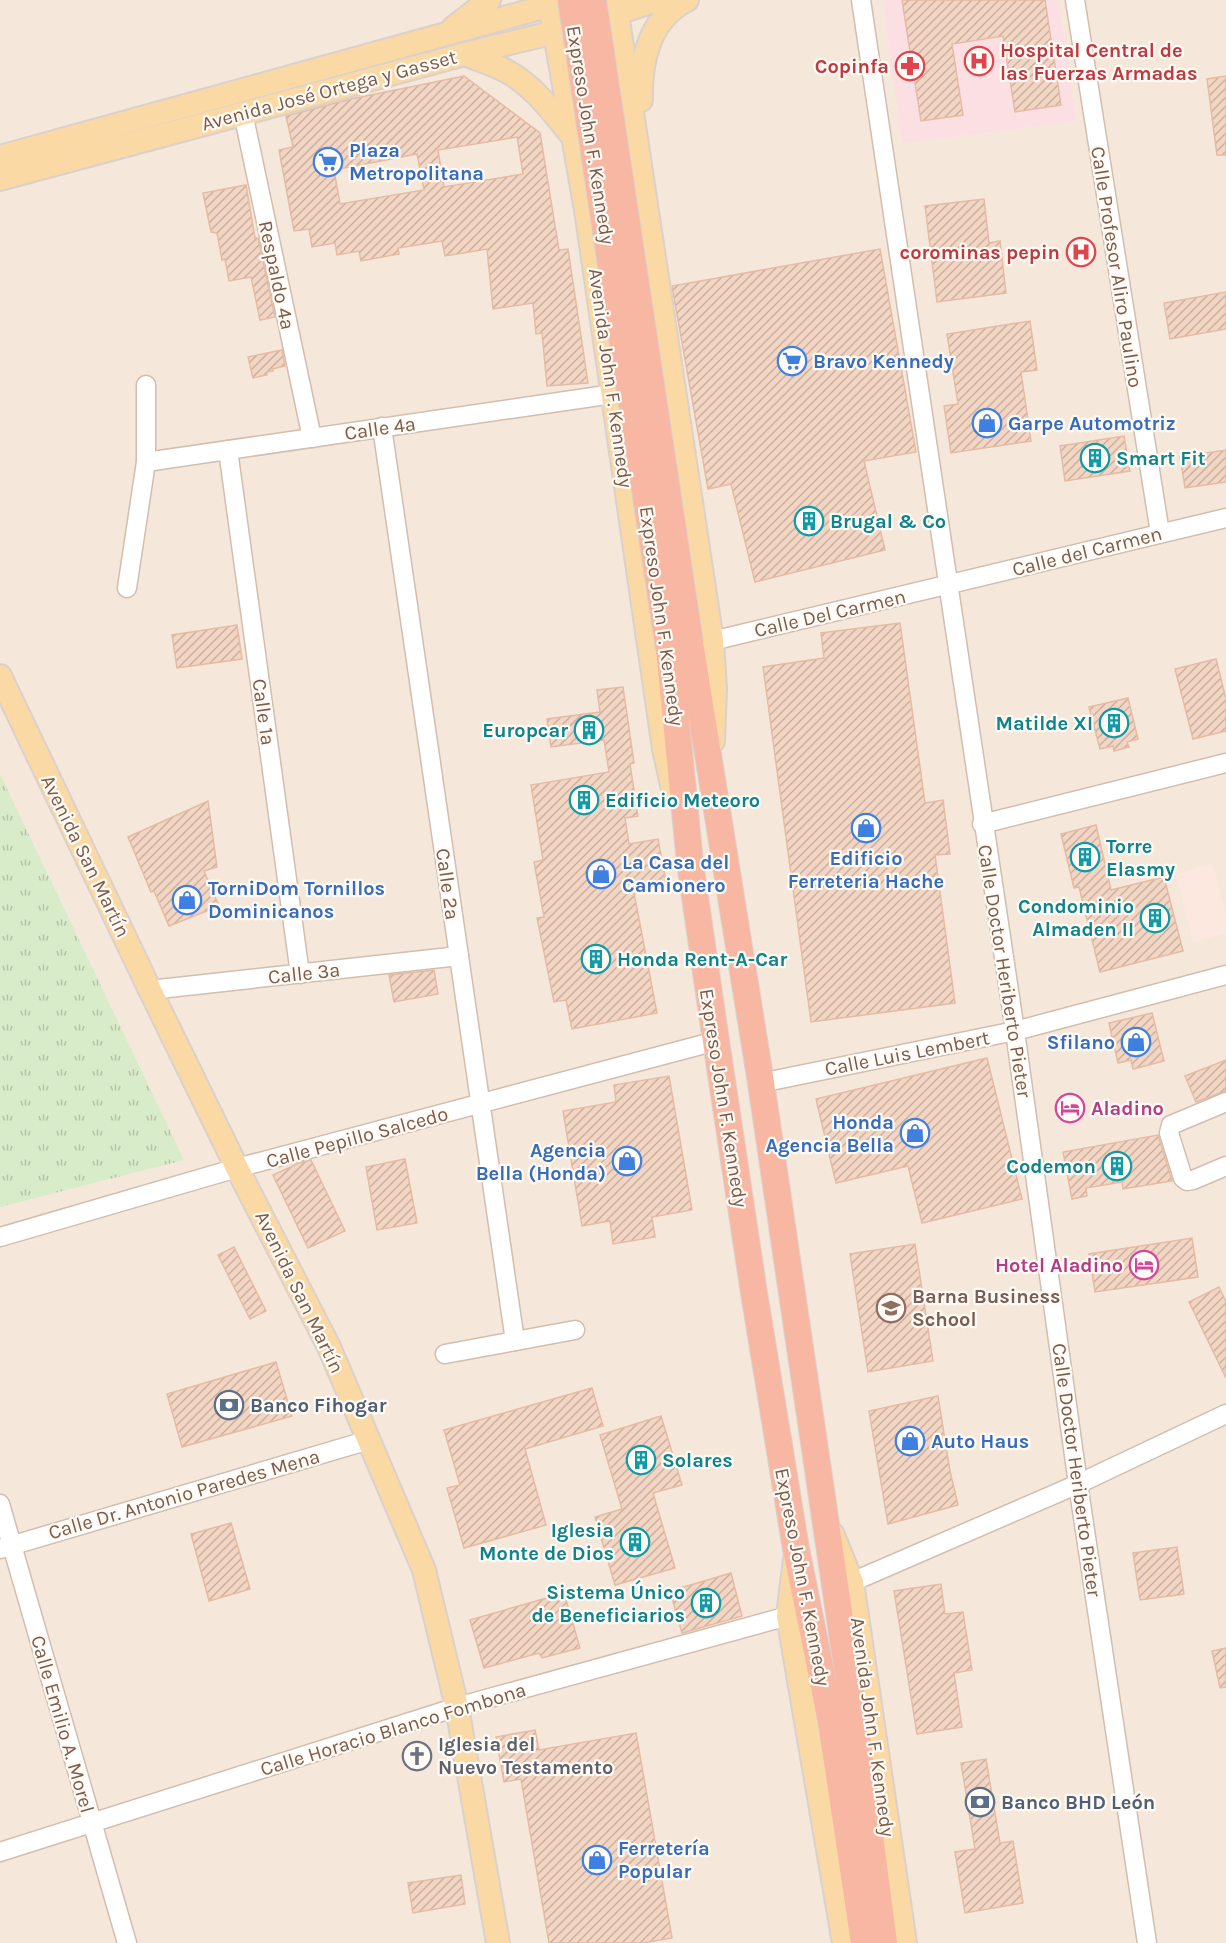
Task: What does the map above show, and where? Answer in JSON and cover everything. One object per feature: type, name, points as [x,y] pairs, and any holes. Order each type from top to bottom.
[{"type":"highway","name":"Expreso John F. Kennedy","points":[[593,0],[690,644],[761,1083],[826,1516],[837,1602],[843,1721],[864,1943]]},
{"type":"highway","name":"Expreso John F. Kennedy","points":[[560,2],[690,644],[690,863],[754,1293],[796,1549],[843,1721],[885,1943]]},
{"type":"main road","points":[[436,38],[471,16],[489,0]]},
{"type":"main road","name":"Avenida José Ortega y Gasset","points":[[0,178],[465,54],[554,33],[616,6],[657,0]]},
{"type":"main road","points":[[641,165],[643,60],[651,37],[663,18],[678,4],[687,0]]},
{"type":"main road","name":"Avenida José Ortega y Gasset","points":[[0,157],[560,2]]},
{"type":"main road","name":"Avenida John F. Kennedy","points":[[560,2],[554,33],[586,210],[664,749],[690,863]]},
{"type":"main road","points":[[616,6],[646,199],[690,644]]},
{"type":"main road","points":[[465,54],[507,71],[523,83],[545,103],[575,140]]},
{"type":"main road","points":[[586,210],[592,200],[592,189],[578,97],[578,83],[583,74],[594,70],[605,70],[613,77],[632,180],[637,191],[646,199]]},
{"type":"main road","name":"Avenida San Martín","points":[[0,676],[237,1168],[329,1347],[424,1569],[457,1707],[498,1943]]},
{"type":"main road","name":"Avenida John F. Kennedy","points":[[826,1516],[852,1582],[905,1943]]},
{"type":"main road","points":[[796,1549],[789,1616],[844,1943]]},
{"type":"street","name":"Calle Doctor Heriberto Pieter","points":[[861,0],[982,824],[1015,1031],[1078,1484],[1147,1943]]},
{"type":"street","name":"Calle Profesor Aliro Paulino","points":[[1075,0],[1161,533]]},
{"type":"street","name":"Respaldo 4a","points":[[243,113],[312,438]]},
{"type":"street","points":[[127,588],[146,462],[146,385]]},
{"type":"street","name":"Calle 4a","points":[[146,462],[613,394]]},
{"type":"street","name":"Calle 2a","points":[[382,427],[515,1341]]},
{"type":"street","name":"Calle 1a","points":[[228,450],[300,974]]},
{"type":"street","name":"Calle del Carmen","points":[[948,585],[1226,518]]},
{"type":"street","name":"Calle Del Carmen","points":[[690,644],[948,585]]},
{"type":"street","points":[[982,824],[1226,763]]},
{"type":"street","name":"Calle 3a","points":[[150,990],[459,956]]},
{"type":"street","name":"Calle Luis Lembert","points":[[761,1083],[1015,1031],[1226,975]]},
{"type":"street","name":"Calle Pepillo Salcedo","points":[[0,1237],[237,1168],[716,1041]]},
{"type":"street","points":[[1226,1102],[1171,1125],[1169,1133],[1183,1178],[1187,1181],[1226,1166]]},
{"type":"street","points":[[445,1354],[575,1330]]},
{"type":"street","points":[[852,1582],[1078,1484],[1226,1414]]},
{"type":"street","name":"Calle Dr. Antonio Paredes Mena","points":[[6,1547],[369,1440]]},
{"type":"street","name":"Calle Emilio A. Morel","points":[[0,1504],[6,1547],[127,1943]]},
{"type":"street","name":"Calle Horacio Blanco Fombona","points":[[0,1852],[457,1707],[789,1616]]},
{"type":"shaded area","points":[[0,0],[1226,0],[1226,1943],[0,1943]]},
{"type":"shaded area","name":"Hospital Central de las Fuerzas Armadas","points":[[883,0],[1058,0],[1076,121],[902,143]]},
{"type":"shaded area","points":[[1213,864],[1226,914],[1226,933],[1193,942],[1176,874]]},
{"type":"green space","points":[[0,774],[184,1160],[0,1207]]},
{"type":"building","points":[[902,0],[1045,0],[1061,105],[1015,112],[1003,36],[952,44],[963,115],[921,121]]},
{"type":"building","name":"Plaza Metropolitana","points":[[464,76],[540,133],[559,250],[568,249],[588,383],[547,386],[542,333],[536,334],[533,303],[493,309],[487,249],[445,256],[442,241],[398,248],[399,254],[361,261],[359,251],[337,255],[335,243],[312,247],[309,229],[294,231],[279,150],[293,147],[286,116],[351,99]],"holes":[[[517,137],[523,174],[444,187],[438,150]],[[417,154],[424,190],[340,204],[334,170]]]},
{"type":"building","points":[[1226,76],[1226,155],[1217,155],[1207,79]]},
{"type":"building","points":[[246,185],[255,238],[258,238],[275,317],[260,320],[251,277],[229,281],[217,233],[211,232],[203,193]]},
{"type":"building","points":[[984,199],[989,243],[1000,241],[1006,293],[937,302],[925,206]]},
{"type":"building","name":"Bravo Kennedy","points":[[880,249],[916,452],[864,461],[885,550],[755,582],[731,484],[708,489],[672,286]]},
{"type":"building","points":[[1226,292],[1226,329],[1170,339],[1164,303]]},
{"type":"building","points":[[1030,321],[1037,370],[1021,372],[1031,441],[951,453],[944,406],[958,404],[947,334]]},
{"type":"building","points":[[282,350],[285,366],[272,369],[273,371],[267,372],[267,375],[253,378],[248,357]]},
{"type":"building","name":"Smart Fit","points":[[1124,436],[1130,471],[1065,481],[1060,446]]},
{"type":"building","points":[[1226,450],[1226,482],[1185,488],[1180,457]]},
{"type":"building","name":"Edificio Ferreteria Hache","points":[[900,623],[925,803],[943,800],[950,854],[935,855],[955,1003],[811,1022],[763,667],[824,658],[821,633]]},
{"type":"building","points":[[237,625],[242,659],[177,668],[172,635]]},
{"type":"building","points":[[1216,659],[1226,699],[1226,731],[1193,739],[1175,669]]},
{"type":"building","points":[[623,687],[634,763],[630,764],[638,816],[625,818],[629,844],[658,839],[667,887],[634,893],[657,1013],[572,1029],[566,1000],[554,1002],[537,918],[544,917],[534,862],[543,860],[531,785],[609,772],[604,740],[551,747],[547,719],[600,712],[597,690]]},
{"type":"building","name":"Matilde XI","points":[[1128,698],[1138,739],[1127,742],[1129,747],[1114,751],[1113,746],[1100,749],[1089,707]]},
{"type":"building","points":[[208,801],[217,867],[204,871],[219,906],[169,926],[154,891],[151,892],[128,837]]},
{"type":"building","points":[[1096,825],[1111,890],[1164,877],[1183,951],[1100,972],[1079,887],[1074,888],[1061,834]]},
{"type":"building","points":[[434,970],[438,994],[394,1002],[389,975]]},
{"type":"building","name":"Sfilano","points":[[1152,1013],[1164,1061],[1133,1069],[1131,1060],[1118,1063],[1109,1023]]},
{"type":"building","name":"Honda Agencia Bella","points":[[987,1058],[1022,1199],[922,1223],[908,1166],[836,1183],[816,1099]]},
{"type":"building","points":[[1226,1060],[1226,1091],[1196,1102],[1185,1076]]},
{"type":"building","name":"Agencia Bella (Honda)","points":[[669,1076],[692,1210],[652,1217],[655,1237],[613,1244],[610,1221],[582,1226],[563,1111],[616,1102],[614,1085]]},
{"type":"building","name":"Codemon","points":[[1158,1135],[1172,1181],[1123,1189],[1122,1182],[1086,1188],[1087,1196],[1072,1199],[1063,1152]]},
{"type":"building","points":[[405,1159],[417,1223],[377,1230],[366,1167]]},
{"type":"building","points":[[311,1160],[345,1231],[308,1248],[273,1175]]},
{"type":"building","name":"Hotel Aladino","points":[[1192,1238],[1198,1277],[1095,1292],[1089,1254]]},
{"type":"building","name":"Barna Business School","points":[[915,1244],[933,1361],[868,1372],[850,1254]]},
{"type":"building","points":[[234,1247],[266,1311],[250,1319],[218,1255]]},
{"type":"building","points":[[1219,1287],[1226,1302],[1226,1378],[1189,1302]]},
{"type":"building","name":"Banco Fihogar","points":[[276,1362],[292,1416],[182,1447],[167,1394]]},
{"type":"building","points":[[592,1388],[603,1426],[525,1449],[546,1525],[464,1548],[447,1488],[460,1485],[444,1430]]},
{"type":"building","name":"Auto Haus","points":[[938,1396],[958,1505],[888,1524],[869,1411]]},
{"type":"building","points":[[661,1416],[682,1485],[653,1493],[675,1568],[615,1585],[595,1517],[622,1509],[600,1435]]},
{"type":"building","points":[[231,1523],[250,1589],[209,1601],[191,1534]]},
{"type":"building","points":[[1177,1547],[1184,1594],[1140,1600],[1133,1553]]},
{"type":"building","name":"Sistema Único de Beneficiarios","points":[[731,1573],[742,1616],[682,1633],[670,1591]]},
{"type":"building","points":[[941,1584],[945,1614],[963,1612],[972,1670],[954,1673],[962,1727],[917,1734],[894,1591]]},
{"type":"building","points":[[564,1593],[580,1648],[542,1658],[539,1653],[484,1668],[470,1620]]},
{"type":"building","points":[[1226,1648],[1226,1687],[1220,1688],[1212,1651]]},
{"type":"building","name":"Ferretería Popular","points":[[535,1730],[539,1750],[636,1733],[672,1938],[643,1943],[549,1943],[521,1779],[504,1782],[496,1737]]},
{"type":"building","name":"Banco BHD León","points":[[986,1759],[1000,1843],[1013,1841],[1023,1903],[965,1913],[955,1852],[975,1849],[961,1763]]},
{"type":"building","points":[[461,1875],[465,1904],[413,1913],[408,1883]]},
{"type":"place","name":"Hospital Central de las Fuerzas Armadas","points":[[979,61]]},
{"type":"place","name":"Copinfa","points":[[910,66]]},
{"type":"place","name":"Plaza Metropolitana","points":[[328,162]]},
{"type":"place","name":"corominas pepin","points":[[1081,252]]},
{"type":"place","name":"Bravo Kennedy","points":[[792,361]]},
{"type":"place","name":"Garpe Automotriz","points":[[987,423]]},
{"type":"place","name":"Smart Fit","points":[[1095,458]]},
{"type":"place","name":"Brugal & Co","points":[[809,521]]},
{"type":"place","name":"Matilde XI","points":[[1114,723]]},
{"type":"place","name":"Europcar","points":[[589,730]]},
{"type":"place","name":"Edificio Meteoro","points":[[584,800]]},
{"type":"place","name":"Edificio Ferreteria Hache","points":[[866,828]]},
{"type":"place","name":"Torre Elasmy","points":[[1085,857]]},
{"type":"place","name":"La Casa del Camionero","points":[[601,874]]},
{"type":"place","name":"TorniDom Tornillos Dominicanos","points":[[187,900]]},
{"type":"place","name":"Condominio Almaden II","points":[[1155,918]]},
{"type":"place","name":"Honda Rent-A-Car","points":[[596,959]]},
{"type":"place","name":"Sfilano","points":[[1136,1042]]},
{"type":"place","name":"Aladino","points":[[1070,1108]]},
{"type":"place","name":"Honda Agencia Bella","points":[[915,1133]]},
{"type":"place","name":"Agencia Bella (Honda)","points":[[627,1161]]},
{"type":"place","name":"Codemon","points":[[1117,1166]]},
{"type":"place","name":"Hotel Aladino","points":[[1144,1265]]},
{"type":"place","name":"Barna Business School","points":[[891,1308]]},
{"type":"place","name":"Banco Fihogar","points":[[229,1405]]},
{"type":"place","name":"Auto Haus","points":[[910,1441]]},
{"type":"place","name":"Solares","points":[[641,1460]]},
{"type":"place","name":"Iglesia Monte de Dios","points":[[635,1542]]},
{"type":"place","name":"Sistema Único de Beneficiarios","points":[[706,1603]]},
{"type":"place","name":"Iglesia del Nuevo Testamento","points":[[417,1756]]},
{"type":"place","name":"Banco BHD León","points":[[980,1802]]},
{"type":"place","name":"Ferretería Popular","points":[[597,1860]]}]
